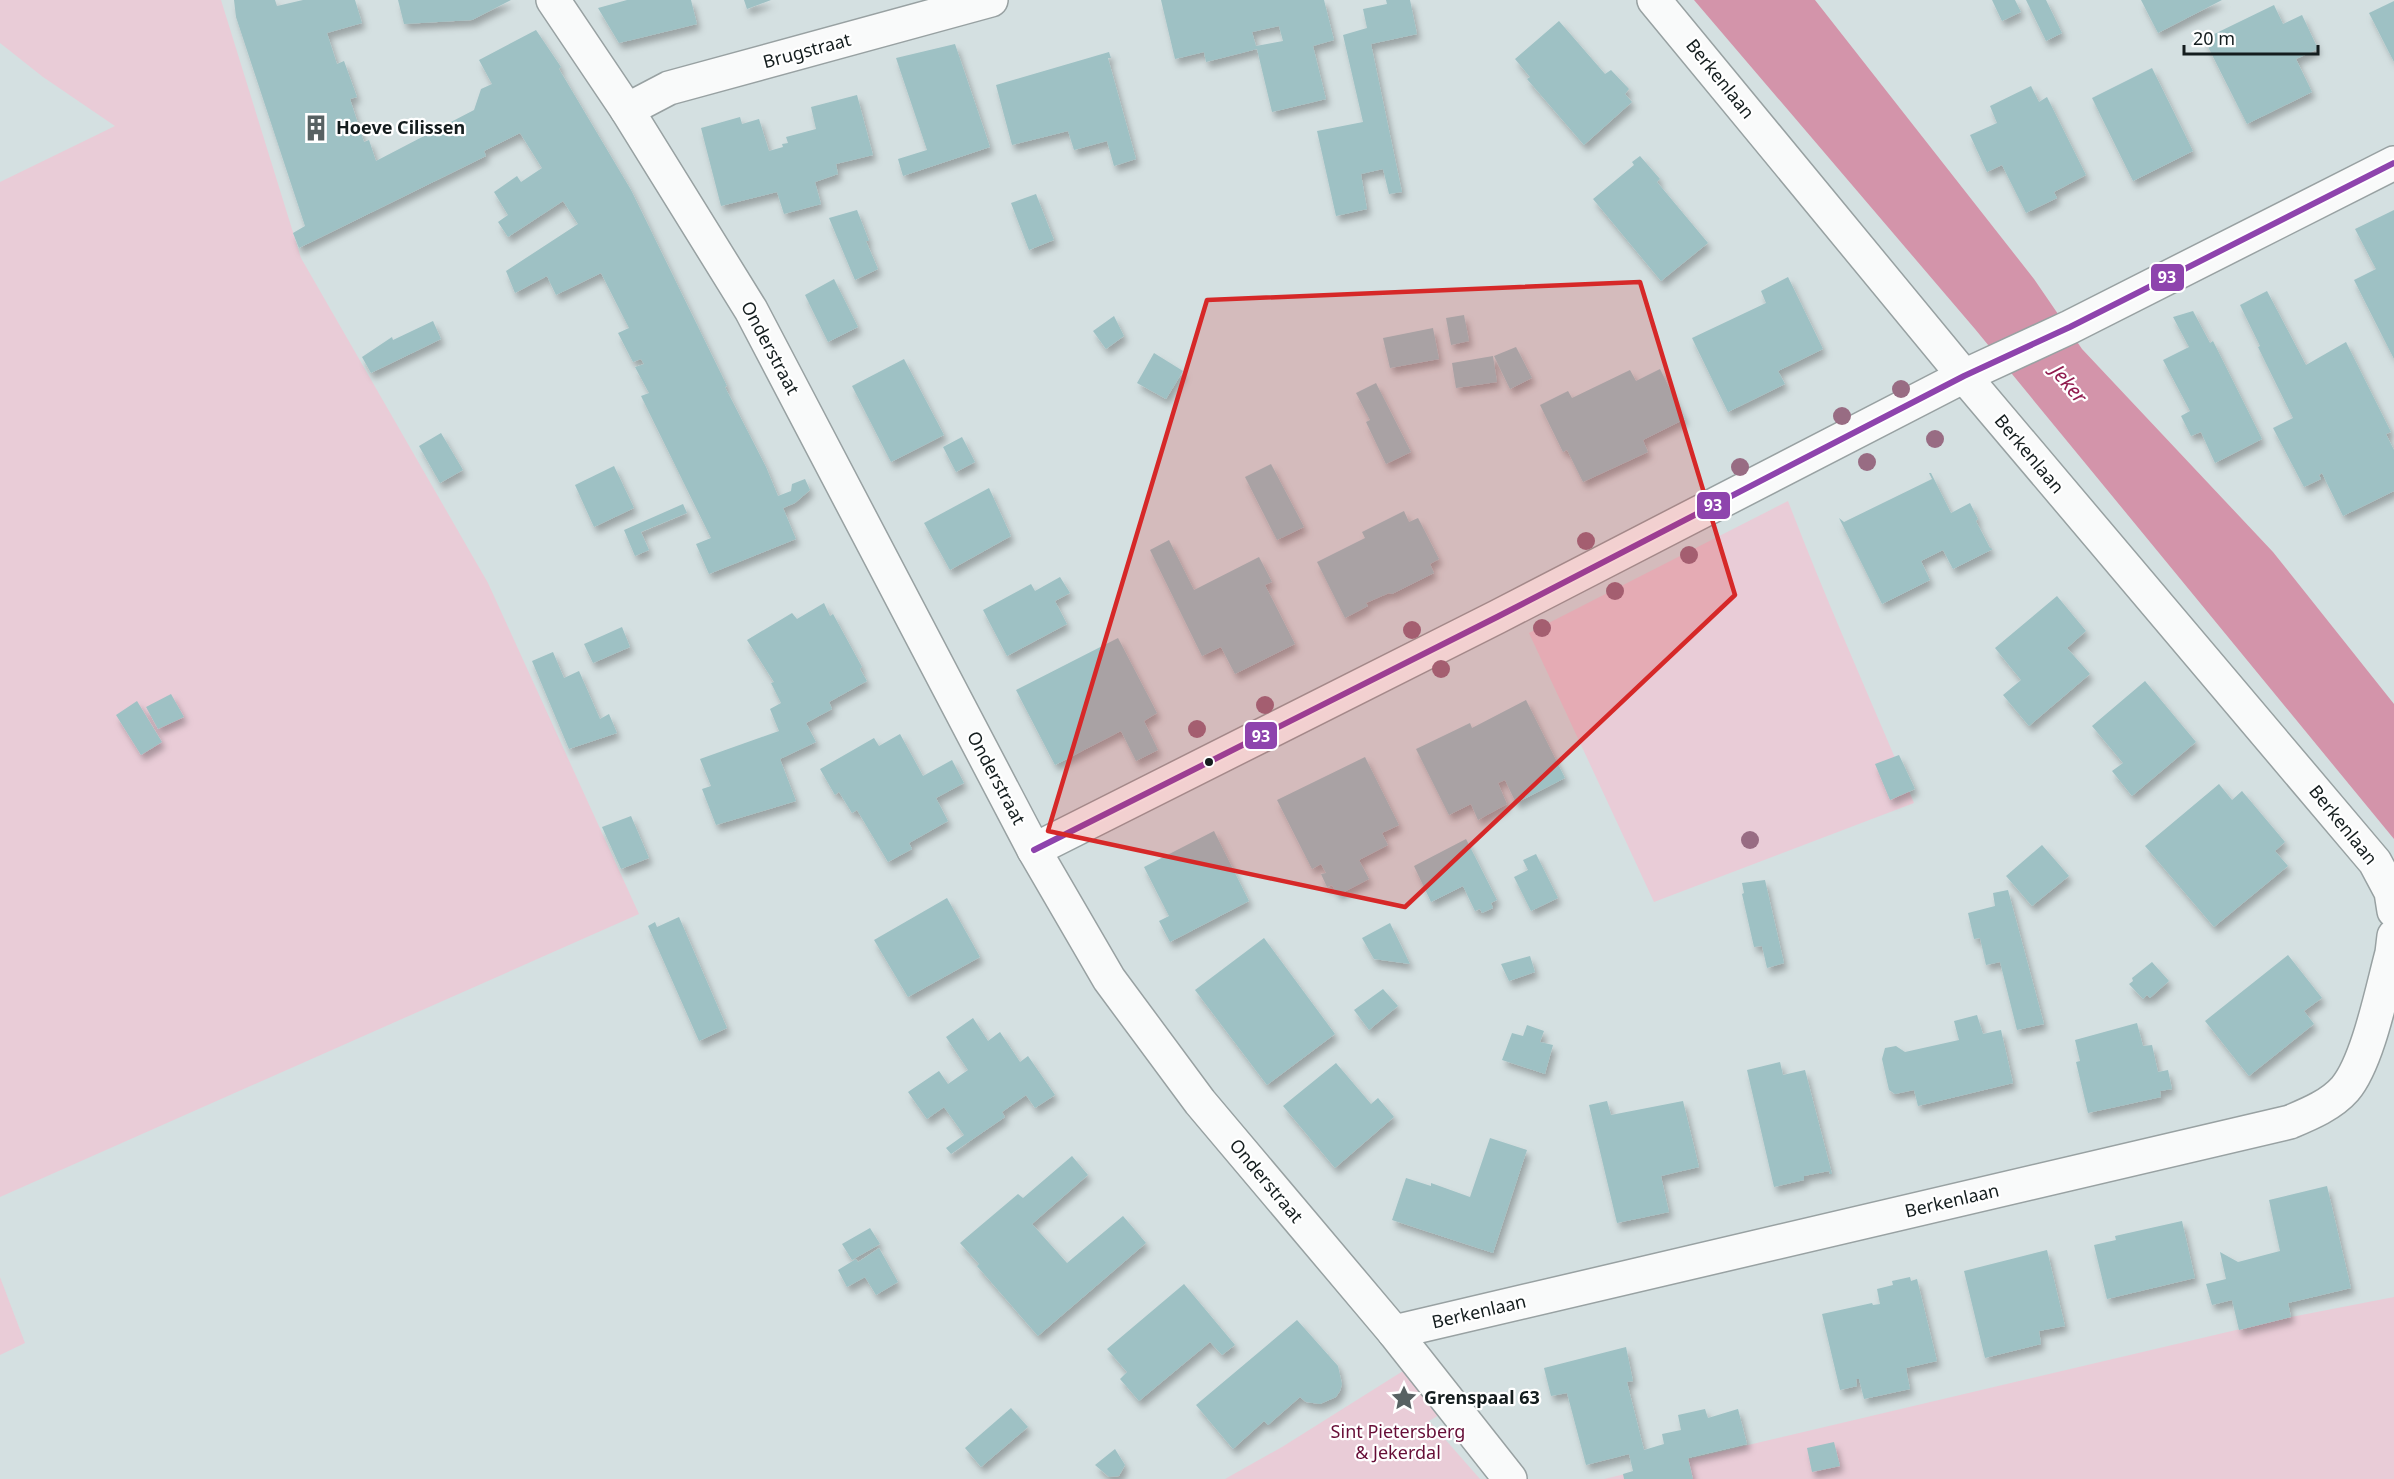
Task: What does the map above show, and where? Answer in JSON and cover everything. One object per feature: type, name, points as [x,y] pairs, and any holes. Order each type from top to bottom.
[{"type":"street","name":"Onderstraat","points":[[553,0],[627,110],[751,310],[1034,850],[1109,979],[1200,1102],[1394,1332],[1510,1479]]},
{"type":"street","name":"Brugstraat","points":[[627,110],[669,88],[991,0]]},
{"type":"street","name":"Berkenlaan","points":[[1654,0],[1976,371],[2375,862],[2391,891],[2394,911]]},
{"type":"street","points":[[1034,850],[1976,371],[2070,327],[2394,162]]},
{"type":"street","name":"Berkenlaan","points":[[1394,1332],[2290,1122],[2318,1110],[2344,1090],[2360,1066],[2392,954],[2394,936]]},
{"type":"highlighted area","points":[[1640,282],[1735,595],[1405,907],[1048,831],[1207,300]]},
{"type":"green space","points":[[0,0],[221,0],[301,258],[488,583],[639,914],[0,1197],[0,182],[115,126],[43,77],[0,43]]},
{"type":"green space","points":[[1788,501],[1914,803],[1654,902],[1529,633]]},
{"type":"green space","points":[[0,1277],[25,1343],[0,1355]]},
{"type":"green space","points":[[2394,1297],[2394,1479],[1604,1479],[2291,1317]]},
{"type":"green space","name":"Sint Pietersberg & Jekerdal","points":[[1403,1371],[1441,1414],[1429,1421],[1480,1479],[1225,1479],[1282,1447]]},
{"type":"water","name":"Jeker","points":[[1694,0],[1815,0],[2034,279],[2082,349],[2273,552],[2394,704],[2394,839],[1975,329]]},
{"type":"building","points":[[234,0],[275,0],[277,6],[303,0],[355,0],[362,23],[327,33],[337,64],[344,61],[357,97],[350,99],[364,142],[369,140],[376,161],[474,110],[481,89],[492,84],[479,60],[536,30],[561,67],[559,69],[631,190],[778,496],[791,491],[792,484],[805,479],[810,490],[795,503],[783,508],[796,539],[709,574],[696,544],[711,538],[641,396],[649,393],[635,367],[644,364],[641,359],[633,362],[618,333],[629,328],[601,273],[556,295],[547,276],[515,293],[506,271],[578,224],[563,201],[508,237],[498,222],[508,215],[494,192],[517,176],[521,182],[542,168],[520,133],[484,151],[486,156],[299,248],[293,233],[305,226],[236,17]]},
{"type":"building","points":[[398,0],[511,0],[472,20],[404,24]]},
{"type":"building","points":[[627,0],[691,0],[697,24],[619,43],[598,8]]},
{"type":"building","points":[[744,0],[771,0],[747,9]]},
{"type":"building","points":[[1161,0],[1324,0],[1334,40],[1313,46],[1326,99],[1272,112],[1257,49],[1206,62],[1204,52],[1175,59]],"holes":[[[1279,26],[1283,41],[1256,46],[1252,32]]]},
{"type":"building","points":[[1386,0],[1410,0],[1417,34],[1371,44],[1402,192],[1389,194],[1383,169],[1361,174],[1367,209],[1336,216],[1317,131],[1363,122],[1343,35],[1367,28],[1363,9],[1387,4]]},
{"type":"building","points":[[1992,0],[2015,0],[2021,12],[2002,21]]},
{"type":"building","points":[[2026,0],[2046,0],[2062,33],[2046,41]]},
{"type":"building","points":[[2141,0],[2222,0],[2158,33]]},
{"type":"building","points":[[2394,1],[2394,62],[2369,13]]},
{"type":"building","points":[[2274,5],[2283,24],[2302,15],[2318,49],[2296,59],[2312,92],[2247,124],[2204,39]]},
{"type":"building","points":[[1559,21],[1605,74],[1611,70],[1629,89],[1625,94],[1632,102],[1584,145],[1527,79],[1530,77],[1515,59]]},
{"type":"building","points":[[955,44],[990,147],[903,176],[898,159],[927,150],[896,58]]},
{"type":"building","points":[[1109,52],[1111,58],[1108,58],[1136,159],[1114,166],[1107,141],[1074,150],[1068,131],[1012,145],[996,85]]},
{"type":"building","points":[[2152,68],[2193,151],[2133,181],[2092,98]]},
{"type":"building","points":[[2031,86],[2039,102],[2047,97],[2086,175],[2054,192],[2057,198],[2026,213],[2002,165],[1987,172],[1970,135],[1997,123],[1990,106]]},
{"type":"building","points":[[857,95],[873,155],[836,164],[838,174],[815,182],[821,204],[784,214],[777,192],[721,206],[701,128],[740,117],[742,124],[759,119],[769,151],[788,143],[786,137],[816,129],[811,107]]},
{"type":"building","points":[[1640,156],[1660,179],[1657,182],[1708,243],[1661,281],[1593,199],[1634,165],[1632,162]]},
{"type":"building","points":[[1036,194],[1054,240],[1029,250],[1011,203]]},
{"type":"building","points":[[857,210],[869,241],[866,241],[878,269],[855,280],[829,218]]},
{"type":"building","points":[[2394,210],[2394,359],[2354,280],[2376,269],[2355,229]]},
{"type":"building","points":[[1788,277],[1823,349],[1778,371],[1785,384],[1728,412],[1692,338],[1766,303],[1761,291]]},
{"type":"building","points":[[834,279],[858,327],[828,342],[805,295]]},
{"type":"building","points":[[2267,291],[2306,365],[2346,342],[2391,432],[2386,434],[2394,450],[2394,491],[2343,516],[2322,473],[2319,475],[2321,479],[2304,487],[2273,428],[2293,418],[2240,305]]},
{"type":"building","points":[[2193,311],[2210,343],[2213,341],[2262,439],[2215,463],[2201,432],[2191,436],[2181,416],[2190,411],[2163,360],[2189,347],[2173,317]]},
{"type":"building","points":[[1464,315],[1469,341],[1451,345],[1446,318]]},
{"type":"building","points":[[1114,316],[1124,336],[1106,349],[1093,331]]},
{"type":"building","points":[[433,321],[441,339],[371,373],[362,357],[392,337],[393,340]]},
{"type":"building","points":[[1433,328],[1439,359],[1390,368],[1383,338]]},
{"type":"building","points":[[1516,347],[1532,378],[1510,389],[1494,356]]},
{"type":"building","points":[[1154,353],[1183,371],[1166,399],[1137,383]]},
{"type":"building","points":[[1493,356],[1497,382],[1456,388],[1452,363]]},
{"type":"building","points":[[904,359],[944,435],[891,462],[852,386]]},
{"type":"building","points":[[1660,369],[1685,419],[1643,440],[1648,452],[1583,482],[1567,450],[1563,452],[1540,405],[1568,391],[1572,398],[1630,370],[1636,381]]},
{"type":"building","points":[[1376,383],[1411,452],[1386,464],[1366,422],[1370,420],[1356,393]]},
{"type":"building","points":[[441,433],[463,470],[440,483],[419,446]]},
{"type":"building","points":[[962,437],[975,462],[956,472],[943,447]]},
{"type":"building","points":[[1271,464],[1304,527],[1277,540],[1245,477]]},
{"type":"building","points":[[614,466],[634,508],[594,527],[575,485]]},
{"type":"building","points":[[1929,473],[1951,513],[1970,503],[1978,519],[1976,521],[1990,548],[1993,549],[1953,569],[1943,550],[1921,561],[1930,580],[1882,604],[1839,518],[1844,522],[1932,479]]},
{"type":"building","points":[[989,488],[1011,536],[950,570],[924,523]]},
{"type":"building","points":[[683,504],[687,513],[641,532],[649,550],[635,556],[624,530]]},
{"type":"building","points":[[1404,511],[1409,522],[1418,518],[1439,559],[1430,564],[1434,573],[1392,594],[1389,593],[1366,603],[1368,606],[1345,618],[1317,562],[1365,538],[1362,532]]},
{"type":"building","points":[[1169,540],[1194,590],[1259,557],[1272,582],[1265,585],[1295,644],[1235,674],[1221,647],[1202,656],[1150,550]]},
{"type":"building","points":[[1060,577],[1070,593],[1055,601],[1067,624],[1007,656],[983,610],[1031,584],[1035,591]]},
{"type":"building","points":[[2057,596],[2086,631],[2067,648],[2090,674],[2029,726],[2003,695],[2021,680],[1995,648]]},
{"type":"building","points":[[824,603],[830,616],[833,614],[862,667],[860,669],[867,681],[829,702],[832,709],[806,723],[816,742],[780,759],[796,801],[716,825],[702,789],[711,786],[700,759],[779,731],[770,709],[781,703],[771,683],[774,682],[747,640],[792,613],[797,619]]},
{"type":"building","points":[[622,627],[630,647],[593,663],[584,644]]},
{"type":"building","points":[[1118,638],[1157,713],[1144,721],[1158,750],[1136,761],[1121,731],[1055,765],[1016,690]]},
{"type":"building","points":[[553,652],[564,678],[579,671],[600,719],[609,714],[617,733],[569,749],[532,661]]},
{"type":"building","points":[[2145,681],[2196,742],[2132,796],[2112,771],[2123,763],[2092,726]]},
{"type":"building","points":[[171,694],[184,717],[158,729],[146,707]]},
{"type":"building","points":[[1526,700],[1565,778],[1516,803],[1505,780],[1498,783],[1507,804],[1478,820],[1471,804],[1449,815],[1416,749],[1470,723],[1472,728]]},
{"type":"building","points":[[137,701],[162,742],[141,755],[116,715]]},
{"type":"building","points":[[900,734],[923,776],[952,760],[964,783],[936,798],[948,821],[909,843],[912,849],[888,862],[857,810],[852,813],[839,792],[835,795],[820,769],[874,738],[879,746]]},
{"type":"building","points":[[1899,755],[1915,789],[1890,800],[1875,764]]},
{"type":"building","points":[[1365,757],[1399,825],[1382,833],[1388,845],[1359,860],[1369,879],[1338,895],[1332,885],[1327,887],[1321,874],[1326,873],[1321,864],[1312,869],[1277,800]]},
{"type":"building","points":[[2219,784],[2232,800],[2242,791],[2285,842],[2275,851],[2288,866],[2214,927],[2145,846]]},
{"type":"building","points":[[631,816],[649,858],[621,869],[602,827]]},
{"type":"building","points":[[1214,831],[1249,901],[1170,942],[1159,921],[1169,916],[1144,867]]},
{"type":"building","points":[[1466,839],[1497,900],[1491,903],[1493,908],[1482,913],[1480,909],[1475,911],[1463,886],[1431,902],[1414,866]]},
{"type":"building","points":[[2042,845],[2069,876],[2032,906],[2006,876]]},
{"type":"building","points":[[1536,854],[1558,898],[1531,911],[1514,877],[1528,870],[1523,860]]},
{"type":"building","points":[[1765,880],[1784,963],[1767,968],[1762,946],[1754,947],[1742,894],[1744,893],[1742,883]]},
{"type":"building","points":[[2008,890],[2044,1024],[2017,1030],[2000,962],[1986,965],[1980,938],[1974,939],[1968,913],[1995,906],[1993,893]]},
{"type":"building","points":[[947,898],[980,957],[908,997],[874,940]]},
{"type":"building","points":[[679,917],[727,1028],[699,1041],[648,926],[655,922],[657,927]]},
{"type":"building","points":[[1390,923],[1410,964],[1374,959],[1362,938]]},
{"type":"building","points":[[1264,938],[1335,1034],[1267,1085],[1195,990]]},
{"type":"building","points":[[2288,955],[2322,998],[2304,1011],[2314,1024],[2249,1076],[2205,1021]]},
{"type":"building","points":[[1530,956],[1535,972],[1509,981],[1501,964]]},
{"type":"building","points":[[2152,962],[2169,981],[2150,998],[2147,995],[2143,999],[2129,984],[2133,981],[2132,978]]},
{"type":"building","points":[[1383,989],[1398,1006],[1369,1030],[1354,1010]]},
{"type":"building","points":[[1977,1015],[1983,1034],[2001,1030],[2013,1083],[1918,1106],[1914,1090],[1895,1094],[1889,1090],[1882,1059],[1885,1048],[1896,1046],[1905,1052],[1959,1040],[1954,1021]]},
{"type":"building","points":[[973,1018],[988,1041],[1000,1032],[1020,1062],[1028,1056],[1055,1095],[1035,1108],[1026,1095],[1002,1112],[1005,1117],[951,1154],[946,1148],[964,1135],[944,1107],[927,1119],[908,1092],[939,1071],[948,1084],[968,1070],[946,1037]]},
{"type":"building","points":[[2137,1023],[2143,1046],[2152,1045],[2158,1072],[2168,1070],[2172,1089],[2160,1091],[2161,1097],[2088,1113],[2076,1062],[2080,1061],[2075,1040]]},
{"type":"building","points":[[1527,1025],[1544,1031],[1540,1042],[1553,1045],[1545,1074],[1502,1060],[1512,1033],[1523,1036]]},
{"type":"building","points":[[1780,1062],[1783,1075],[1805,1070],[1832,1174],[1829,1171],[1804,1176],[1804,1180],[1774,1187],[1747,1070]]},
{"type":"building","points":[[1336,1063],[1371,1104],[1378,1098],[1394,1117],[1335,1168],[1283,1106]]},
{"type":"building","points":[[1607,1101],[1611,1115],[1683,1101],[1699,1167],[1661,1176],[1669,1212],[1617,1223],[1589,1105]]},
{"type":"building","points":[[1490,1138],[1527,1150],[1493,1253],[1392,1220],[1406,1178],[1431,1186],[1431,1183],[1470,1197]]},
{"type":"building","points":[[1072,1156],[1088,1175],[1032,1224],[1067,1263],[1123,1216],[1146,1243],[1038,1336],[960,1243],[1018,1194],[1023,1198]]},
{"type":"building","points":[[2327,1186],[2351,1288],[2288,1303],[2291,1317],[2239,1330],[2232,1300],[2212,1305],[2206,1284],[2226,1279],[2220,1252],[2238,1262],[2280,1251],[2269,1200]]},
{"type":"building","points":[[2182,1221],[2195,1278],[2107,1299],[2094,1245],[2116,1240],[2115,1236]]},
{"type":"building","points":[[870,1228],[880,1244],[852,1260],[842,1244]]},
{"type":"building","points":[[879,1248],[898,1282],[876,1295],[865,1277],[847,1287],[838,1270],[856,1259],[858,1262]]},
{"type":"building","points":[[2047,1250],[2065,1326],[2039,1331],[2041,1344],[1985,1358],[1964,1271]]},
{"type":"building","points":[[1910,1277],[1911,1281],[1917,1279],[1937,1361],[1906,1368],[1910,1389],[1864,1399],[1859,1379],[1856,1379],[1857,1386],[1840,1390],[1822,1314],[1872,1303],[1873,1305],[1880,1304],[1877,1289],[1893,1285],[1892,1281]]},
{"type":"building","points":[[1184,1284],[1235,1345],[1222,1355],[1210,1342],[1139,1401],[1120,1379],[1127,1372],[1107,1349]]},
{"type":"building","points":[[1297,1320],[1338,1366],[1342,1384],[1340,1391],[1336,1397],[1320,1404],[1306,1402],[1300,1397],[1268,1425],[1264,1421],[1233,1449],[1196,1405]]},
{"type":"building","points":[[1626,1347],[1633,1381],[1627,1382],[1644,1450],[1664,1444],[1662,1434],[1681,1430],[1678,1415],[1705,1409],[1708,1418],[1738,1409],[1747,1444],[1688,1458],[1693,1479],[1624,1479],[1623,1474],[1633,1471],[1629,1454],[1586,1465],[1567,1393],[1551,1396],[1544,1368]]},
{"type":"building","points":[[1011,1408],[1028,1427],[981,1467],[965,1448]]},
{"type":"building","points":[[1834,1442],[1840,1466],[1812,1472],[1807,1448]]},
{"type":"building","points":[[1115,1449],[1125,1465],[1119,1476],[1109,1477],[1095,1465]]},
{"type":"transit line","name":"93","points":[[1034,850],[1497,617],[1964,376],[2070,327],[2394,163]]},
{"type":"place","name":"Hoeve Cilissen","points":[[316,128]]},
{"type":"place","name":"Grenspaal 63","points":[[1404,1398]]}]
